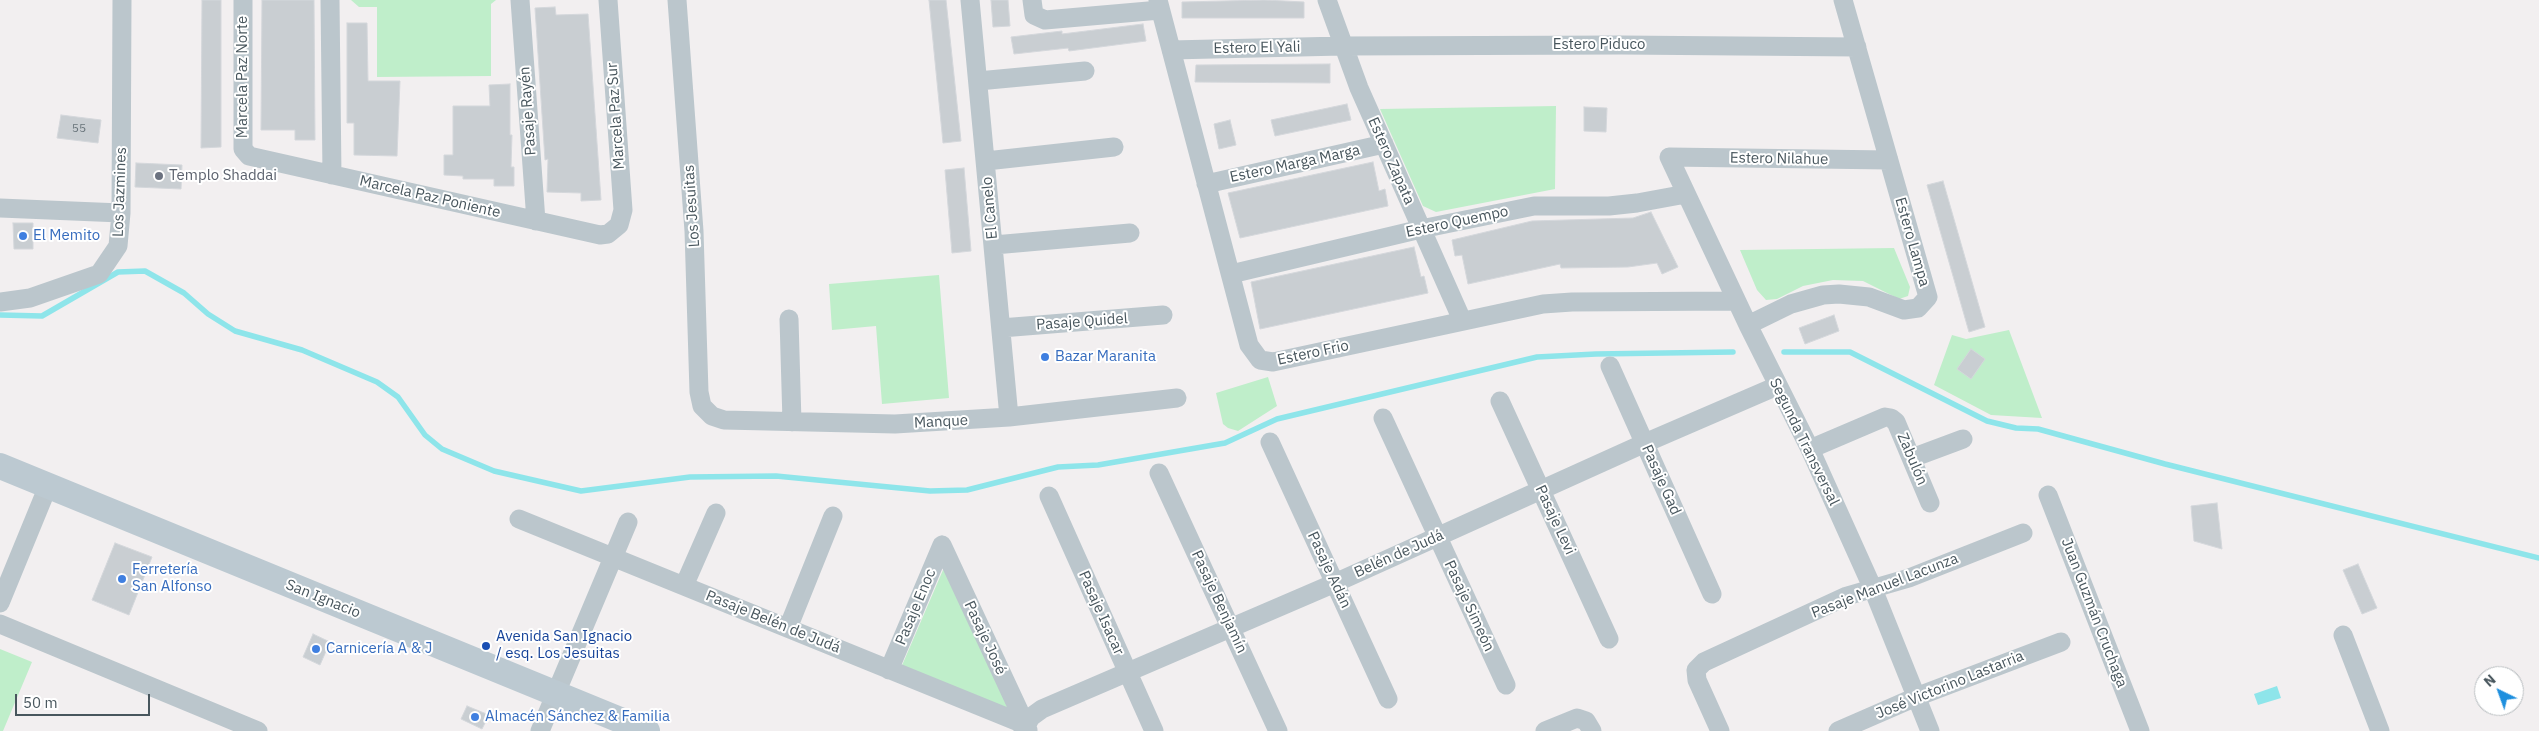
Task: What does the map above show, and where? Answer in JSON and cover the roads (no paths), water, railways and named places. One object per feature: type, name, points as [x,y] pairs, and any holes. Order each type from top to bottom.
[{"type":"main road","name":"San Ignacio","points":[[0,466],[647,731]]},
{"type":"street","name":"Los Jazmines","points":[[0,302],[30,298],[99,274],[118,246],[121,213],[122,0]]},
{"type":"street","name":"Marcela Paz Norte","points":[[243,0],[243,145],[246,153]]},
{"type":"street","points":[[330,0],[332,175]]},
{"type":"street","name":"Pasaje Rayén","points":[[520,0],[536,221]]},
{"type":"street","name":"Marcela Paz Sur","points":[[608,0],[623,210],[622,218],[614,230]]},
{"type":"street","name":"Los Jesuitas","points":[[677,0],[694,239],[699,392],[702,406],[706,411]]},
{"type":"street","name":"El Canelo","points":[[970,0],[1009,417]]},
{"type":"street","points":[[1032,0],[1034,15],[1045,20],[1159,5]]},
{"type":"street","name":"Estero Zapata","points":[[1326,0],[1342,46],[1462,320]]},
{"type":"street","name":"Estero Lampa","points":[[1748,325],[1791,304],[1822,295],[1839,294],[1869,297],[1904,310],[1911,310],[1925,303],[1928,297],[1843,0]]},
{"type":"street","name":"Estero Frio","points":[[1159,5],[1250,348],[1260,360],[1273,362],[1462,320],[1554,302],[1736,301]]},
{"type":"street","name":"Estero Piduco","points":[[1342,46],[1621,45],[1857,47]]},
{"type":"street","name":"Estero El Yali","points":[[1171,50],[1342,46]]},
{"type":"street","points":[[978,81],[1085,71]]},
{"type":"street","name":"Estero Marga Marga","points":[[1206,184],[1384,144]]},
{"type":"street","points":[[986,161],[1114,147]]},
{"type":"street","name":"Marcela Paz Poniente","points":[[246,153],[254,158],[600,235],[614,230]]},
{"type":"street","name":"Estero Nilahue","points":[[1669,158],[1889,160]]},
{"type":"street","name":"Segunda Transversal","points":[[1669,158],[1736,301],[1810,450],[1873,589],[1930,731]]},
{"type":"street","name":"Estero Quempo","points":[[1231,274],[1421,229],[1534,206],[1609,206],[1686,194]]},
{"type":"street","points":[[0,208],[121,213]]},
{"type":"street","points":[[994,245],[1130,233]]},
{"type":"street","name":"Pasaje Quidel","points":[[1001,328],[1163,315]]},
{"type":"street","points":[[789,319],[792,422]]},
{"type":"street","name":"Pasaje Gad","points":[[1610,366],[1712,594]]},
{"type":"street","name":"Belén de Judá","points":[[1026,729],[1031,717],[1042,709],[1128,674],[1645,443],[1778,386]]},
{"type":"street","name":"Manque","points":[[706,411],[724,420],[895,424],[1009,417],[1178,398]]},
{"type":"street","name":"Pasaje Levi","points":[[1500,401],[1609,639]]},
{"type":"street","name":"Zabulón","points":[[1810,450],[1885,417],[1891,418],[1896,422],[1930,503]]},
{"type":"street","name":"Pasaje Simeón","points":[[1383,418],[1506,685]]},
{"type":"street","points":[[1912,458],[1963,439]]},
{"type":"street","name":"Pasaje Adán","points":[[1270,442],[1388,699]]},
{"type":"street","name":"Pasaje Benjamín","points":[[1159,473],[1278,731]]},
{"type":"street","points":[[0,603],[48,486]]},
{"type":"street","name":"Juan Guzmán Cruchaga","points":[[2048,495],[2140,731]]},
{"type":"street","name":"Pasaje Isacar","points":[[1049,496],[1154,731]]},
{"type":"street","points":[[684,586],[716,513]]},
{"type":"street","points":[[788,628],[833,516]]},
{"type":"street","name":"Pasaje Belén de Judá","points":[[519,519],[788,628],[1026,729]]},
{"type":"street","points":[[540,731],[628,522]]},
{"type":"street","name":"Pasaje Manuel Lacunza","points":[[1720,731],[1697,680],[1696,670],[1704,662],[1847,596],[1909,578],[2023,533]]},
{"type":"street","name":"Pasaje Enoc","points":[[889,670],[942,545]]},
{"type":"street","name":"Pasaje José","points":[[942,545],[1026,729]]},
{"type":"street","points":[[0,624],[258,731]]},
{"type":"street","points":[[2343,635],[2380,731]]},
{"type":"street","name":"José Victorino Lastarria","points":[[1838,731],[1916,697],[2061,642]]},
{"type":"street","points":[[1545,731],[1577,718],[1586,721],[1592,731]]},
{"type":"water","points":[[2277,686],[2281,698],[2258,705],[2254,694]]},
{"type":"waterway","points":[[0,315],[42,316],[118,272],[145,271],[184,293],[208,314],[235,331],[302,350],[377,382],[398,397],[425,435],[442,449],[494,471],[581,491],[690,477],[776,476],[930,491],[967,490],[1058,467],[1098,465],[1225,443],[1277,419],[1537,357],[1733,352]]},
{"type":"waterway","points":[[1784,352],[1850,352],[1987,421],[2016,428],[2038,429],[2165,464],[2539,558]]},
{"type":"place","name":"Templo Shaddai","points":[[159,176]]},
{"type":"place","name":"El Memito","points":[[23,236]]},
{"type":"place","name":"Bazar Maranita","points":[[1045,357]]},
{"type":"place","name":"Ferretería San Alfonso","points":[[122,579]]},
{"type":"place","name":"Avenida San Ignacio / esq. Los Jesuitas","points":[[486,646]]},
{"type":"place","name":"Carnicería A & J","points":[[316,649]]},
{"type":"place","name":"Almacén Sánchez & Familia","points":[[475,717]]}]
